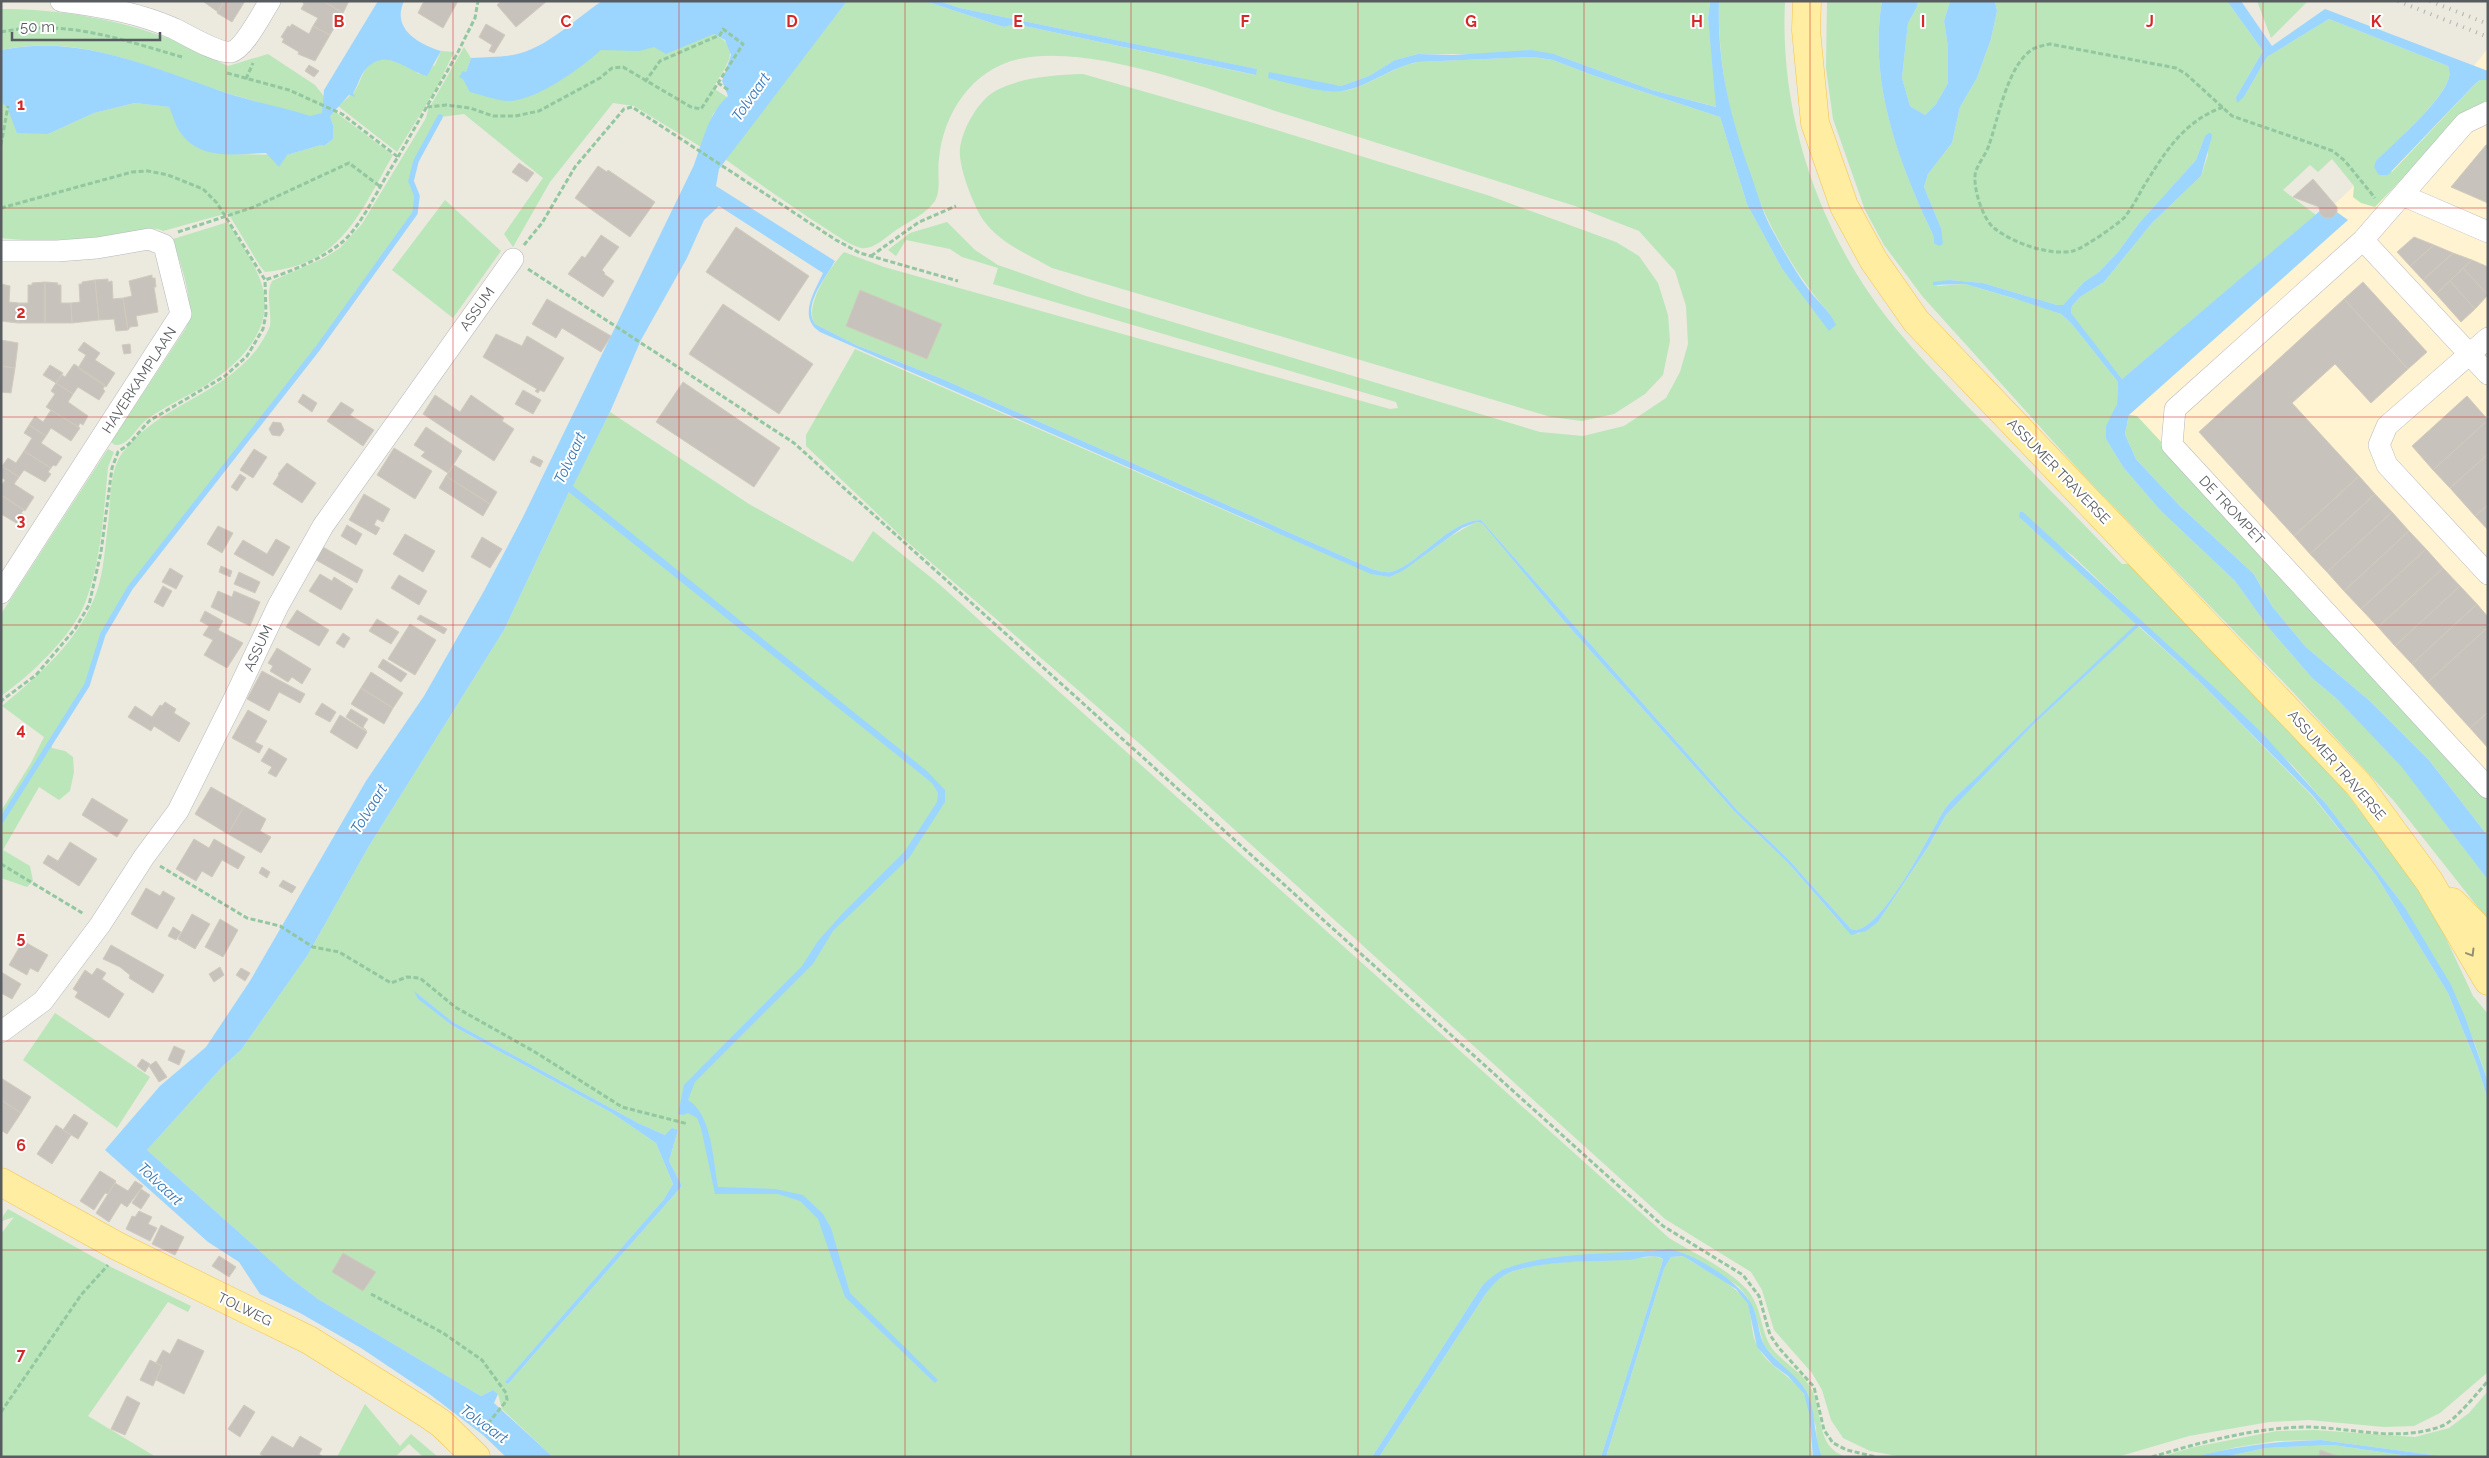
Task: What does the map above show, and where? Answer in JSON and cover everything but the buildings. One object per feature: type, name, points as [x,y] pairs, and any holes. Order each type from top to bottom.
[{"type":"main road","name":"ASSUMER TRAVERSE","points":[[1807,1],[1806,30],[1815,123],[1844,206],[1874,261],[1916,321],[2359,785],[2429,881],[2488,981]]},
{"type":"main road","name":"ASSUMER TRAVERSE","points":[[2429,881],[2488,938]]},
{"type":"main road","name":"TOLWEG","points":[[1,1182],[117,1246],[309,1340],[478,1445]]},
{"type":"street","points":[[60,1],[92,5],[160,22],[217,49],[230,52],[239,48],[270,1]]},
{"type":"street","name":"DE TROMPET","points":[[2488,112],[2465,124],[2363,240],[2175,409],[2172,445],[2488,788]]},
{"type":"street","points":[[2402,195],[2488,232]]},
{"type":"street","points":[[1,251],[57,251],[97,248],[149,239],[164,245]]},
{"type":"street","points":[[2363,240],[2488,374]]},
{"type":"street","name":"HAVERKAMPLAAN","points":[[1,593],[181,314],[164,245]]},
{"type":"street","name":"ASSUM","points":[[1,1032],[43,1001],[100,925],[144,857],[178,810],[278,606],[323,526],[513,259]]},
{"type":"street","points":[[2488,338],[2387,426],[2379,445],[2387,465],[2488,574]]},
{"type":"path","points":[[265,280],[308,263],[351,233],[381,187],[385,176],[427,107],[475,18],[478,1]]},
{"type":"path","points":[[1,32],[17,29],[74,28],[190,59]]},
{"type":"path","points":[[427,107],[446,104],[470,108],[493,116],[515,116],[539,111],[600,78],[612,68],[622,67],[645,82],[691,107],[701,109],[743,44],[722,30],[720,34],[660,61],[645,82]]},
{"type":"path","points":[[2223,107],[2204,114],[2190,125],[2167,149],[2123,219],[2073,251],[2041,250],[2014,241],[1992,227],[1977,199],[1975,174],[1992,138],[2003,95],[2022,61],[2034,48],[2050,44],[2163,64],[2186,74],[2223,107],[2232,116],[2333,151],[2346,161],[2387,212]]},
{"type":"path","points":[[218,71],[289,90],[342,114],[398,157]]},
{"type":"path","points":[[718,83],[730,91]]},
{"type":"path","points":[[1,145],[8,106]]},
{"type":"path","points":[[958,280],[871,256],[836,240],[632,107],[624,109],[594,143],[560,190],[542,223],[513,259],[612,326],[794,443],[1663,1226],[1743,1275],[1759,1296],[1770,1335],[1779,1348],[1814,1386],[1824,1430],[1833,1443],[1847,1450],[1876,1457]]},
{"type":"path","points":[[164,245],[170,234],[227,218],[348,163],[381,187]]},
{"type":"path","points":[[1,208],[132,172],[148,171],[168,175],[203,189],[227,218],[265,280],[266,314],[263,329],[247,356],[225,376],[149,421],[129,444],[118,452],[112,468],[101,552],[89,605],[75,629],[36,676],[1,701]]},
{"type":"path","points":[[871,256],[913,226],[956,206]]},
{"type":"path","points":[[144,857],[200,888],[247,918],[280,926],[312,947],[339,952],[391,984],[407,977],[420,978],[456,1007],[535,1052],[622,1107],[688,1124]]},
{"type":"path","points":[[1,864],[100,925]]},
{"type":"path","points":[[1,1412],[81,1295],[105,1271],[117,1246]]},
{"type":"path","points":[[370,1294],[443,1333],[482,1360],[506,1393],[507,1400],[478,1445]]},
{"type":"path","points":[[2152,1457],[2192,1445],[2270,1429],[2307,1427],[2377,1434],[2416,1432],[2443,1426],[2457,1416],[2488,1381]]},
{"type":"shaded area","points":[[2488,48],[2488,860],[2118,447],[2127,397],[2451,96]]},
{"type":"green space","points":[[847,1],[925,1],[1004,27],[1015,24],[1255,75],[1256,69],[960,8],[939,1],[1710,1],[1708,18],[1717,107],[1652,90],[1554,54],[1418,54],[1395,60],[1369,76],[1341,86],[1320,84],[1342,91],[1360,86],[1398,68],[1418,62],[1533,57],[1553,60],[1592,75],[1720,117],[1747,204],[1781,267],[1831,315],[1805,283],[1783,248],[1763,209],[1734,127],[1725,84],[1720,42],[1719,1],[1785,1],[1785,45],[1789,89],[1798,133],[1810,176],[1827,217],[1847,257],[1870,295],[1897,330],[1946,384],[2122,564],[2132,564],[2329,770],[2417,886],[2437,919],[2473,996],[2488,1014],[2488,1082],[2474,1041],[2404,906],[2327,805],[2293,766],[2073,556],[2019,517],[2137,624],[1950,803],[1888,903],[1874,919],[1862,928],[1851,929],[1789,860],[1738,811],[1481,520],[1457,527],[1401,568],[1391,572],[1372,569],[940,378],[856,345],[815,324],[812,316],[815,297],[826,276],[844,252],[884,267],[1390,409],[1398,408],[1396,402],[993,284],[998,268],[962,257],[950,249],[906,240],[896,256],[888,250],[910,233],[947,222],[975,250],[998,265],[1086,296],[1540,432],[1583,436],[1624,426],[1666,398],[1680,372],[1688,344],[1686,306],[1675,271],[1639,231],[1575,206],[1188,82],[1116,63],[1082,58],[1049,56],[1019,59],[1002,64],[974,83],[954,110],[947,126],[939,159],[939,184],[936,199],[922,214],[897,229],[878,244],[865,248],[856,247],[762,186],[725,159]]},
{"type":"green space","points":[[1827,1],[1882,1],[1879,62],[1883,92],[1898,151],[1933,235],[1934,243],[1941,228],[1924,187],[1928,174],[1952,143],[1960,107],[1977,78],[1991,39],[1997,11],[1995,1],[2227,1],[2263,51],[2236,97],[2244,97],[2267,57],[2329,19],[2448,66],[2449,77],[2438,97],[2417,121],[2376,161],[2392,172],[2475,84],[2480,80],[2488,80],[2488,100],[2469,109],[2375,207],[2361,203],[2353,197],[2354,186],[2332,159],[2318,172],[2310,165],[2283,190],[2316,215],[2122,379],[2074,319],[2071,313],[2072,306],[2080,297],[2104,282],[2152,223],[2201,176],[2208,155],[2205,136],[2196,160],[2140,222],[2118,252],[2099,272],[2084,282],[2063,305],[2057,305],[1983,283],[1950,280],[1936,286],[1965,284],[2040,306],[2061,314],[2071,323],[2118,382],[2117,404],[2106,439],[2123,467],[2160,510],[2235,581],[2268,627],[2312,678],[2337,699],[2402,766],[2488,880],[2488,920],[2394,801],[2292,691],[2088,480],[1923,297],[1884,245],[1865,210],[1833,119],[1826,68]]},
{"type":"green space","points":[[1918,1],[1950,1],[1944,21],[1948,47],[1948,83],[1936,104],[1925,115],[1910,106],[1902,78],[1908,23],[1917,7]]},
{"type":"green space","points":[[2257,1],[2308,1],[2271,38]]},
{"type":"green space","points":[[1,9],[67,13],[131,26],[180,43],[228,66],[268,54],[315,85],[338,114],[393,155],[358,216],[345,233],[313,259],[291,267],[265,272],[228,213],[163,231],[147,229],[118,235],[60,240],[1,238],[1,98],[48,134],[94,113],[135,103],[169,107],[222,154],[287,155],[321,145],[324,146],[333,139],[333,125],[330,116],[308,116],[234,95],[120,57],[92,50],[62,46],[32,46],[1,50]]},
{"type":"green space","points":[[630,31],[714,34],[728,46],[729,58],[713,88],[727,97],[713,114],[701,147],[634,106],[613,103],[550,182],[513,247],[504,234],[543,178],[464,114],[440,117],[416,161],[411,180],[417,196],[415,213],[318,348],[130,588],[103,634],[87,685],[51,742],[52,748],[65,751],[73,757],[74,772],[70,791],[59,800],[39,787],[3,850],[30,866],[33,881],[27,887],[1,878],[1,811],[31,763],[44,737],[2,706],[57,655],[90,609],[103,566],[111,486],[118,459],[123,452],[154,423],[226,378],[243,365],[257,349],[270,326],[269,292],[272,281],[324,258],[340,248],[362,224],[426,118],[428,110],[464,47],[471,58],[466,72],[459,77]]},
{"type":"green space","points":[[441,51],[454,52],[437,87],[397,152],[338,106],[355,91],[364,72],[369,65],[376,61],[390,60],[398,62],[419,74],[435,65]]},
{"type":"green space","points":[[1083,74],[1257,124],[1490,196],[1616,242],[1639,256],[1658,283],[1668,315],[1670,341],[1663,375],[1645,394],[1614,414],[1582,421],[1551,417],[1052,268],[1006,242],[984,221],[968,186],[960,156],[961,141],[978,107],[990,94],[997,90],[1028,79]]},
{"type":"green space","points":[[445,200],[501,251],[453,318],[392,270]]},
{"type":"green space","points":[[228,222],[254,265],[262,284],[265,308],[257,335],[240,358],[218,377],[146,420],[128,440],[120,445],[115,445],[111,442],[186,328],[189,317],[188,295],[173,239]]},
{"type":"green space","points":[[855,349],[1258,525],[1390,577],[1465,528],[1477,522],[1482,523],[1563,620],[1735,812],[1789,864],[1842,925],[1858,934],[1878,922],[1928,847],[1946,815],[2034,724],[2138,626],[2197,679],[2313,797],[2376,875],[2448,993],[2477,1065],[2488,1100],[2488,1372],[2440,1413],[2414,1426],[2384,1427],[2309,1420],[2269,1422],[2189,1436],[2117,1457],[1903,1457],[1870,1451],[1843,1438],[1831,1420],[1822,1390],[1812,1373],[1774,1330],[1762,1290],[1751,1272],[1665,1219],[1140,744],[904,539],[806,446],[806,435]]},
{"type":"green space","points":[[610,412],[749,504],[853,562],[873,531],[939,584],[1669,1238],[1716,1265],[1739,1282],[1754,1300],[1771,1347],[1800,1375],[1814,1394],[1821,1427],[1829,1446],[1837,1453],[1848,1457],[1822,1457],[1817,1445],[1816,1427],[1804,1388],[1764,1346],[1755,1312],[1739,1287],[1719,1273],[1668,1249],[1533,1261],[1507,1268],[1482,1286],[1372,1457],[553,1457],[502,1409],[498,1394],[493,1390],[481,1396],[318,1299],[289,1277],[147,1150],[222,1067],[241,1050],[307,956],[369,846],[504,630],[569,492]],"holes":[[[415,992],[453,1022],[638,1123],[665,1135],[678,1130],[669,1161],[682,1186],[508,1384],[506,1381],[664,1199],[673,1184],[656,1143],[612,1113],[453,1026]]]},
{"type":"green space","points":[[2129,415],[2137,416],[2381,677],[2488,797],[2488,836],[2429,760],[2370,701],[2306,647],[2272,606],[2254,574],[2180,506],[2136,459],[2125,434]]},
{"type":"green space","points":[[108,449],[114,452],[108,467],[95,571],[85,603],[71,628],[61,641],[37,667],[1,696],[1,614]]},
{"type":"green space","points":[[55,1013],[150,1077],[117,1128],[23,1060]]},
{"type":"green space","points":[[8,1209],[111,1267],[191,1306],[188,1312],[168,1302],[88,1416],[156,1457],[1,1457],[1,1234],[14,1217],[2,1221]]},
{"type":"green space","points":[[1655,1256],[1663,1259],[1662,1263],[1601,1457],[1379,1457],[1495,1281],[1510,1272],[1528,1267]]},
{"type":"green space","points":[[1683,1256],[1720,1278],[1745,1299],[1749,1306],[1756,1343],[1762,1354],[1803,1393],[1809,1408],[1813,1457],[1606,1457],[1664,1269],[1671,1257]]},
{"type":"green space","points":[[2488,1391],[2488,1457],[2448,1457],[2321,1440],[2276,1441],[2237,1447],[2195,1457],[2160,1457],[2194,1447],[2277,1431],[2314,1430],[2415,1437],[2449,1428],[2469,1413]]},
{"type":"green space","points":[[365,1404],[400,1446],[411,1434],[438,1457],[423,1457],[409,1444],[395,1457],[337,1457]]},
{"type":"green space","points":[[2333,1445],[2415,1457],[2224,1457],[2266,1448]]},
{"type":"water","points":[[378,1],[404,1],[401,20],[409,34],[424,44],[441,51],[427,76],[389,60],[381,60],[374,63],[362,74],[353,93],[355,97],[349,95],[330,116],[333,125],[333,139],[324,146],[321,145],[287,155],[279,167],[266,153],[219,154],[198,148],[180,132],[169,107],[135,103],[94,113],[48,134],[17,133],[7,107],[1,102],[1,50],[32,46],[61,46],[91,50],[148,65],[233,95],[310,116],[322,113],[324,90]]},
{"type":"water","name":"Tolvaart","points":[[602,1],[847,1],[719,169],[716,186],[835,261],[813,300],[811,309],[815,324],[856,345],[940,378],[1372,569],[1391,572],[1401,568],[1457,527],[1481,520],[1738,811],[1789,860],[1851,929],[1862,928],[1874,919],[1888,903],[1950,803],[2136,624],[2019,517],[2020,512],[2023,512],[2262,733],[2327,805],[2404,906],[2451,985],[2465,1017],[2488,1082],[2488,1100],[2477,1065],[2448,993],[2376,875],[2313,796],[2197,679],[2139,626],[2034,724],[1946,815],[1928,847],[1878,922],[1866,931],[1851,935],[1789,864],[1735,812],[1563,620],[1482,523],[1477,522],[1462,528],[1404,570],[1390,577],[1371,574],[820,332],[813,326],[809,311],[812,296],[823,273],[719,206],[704,220],[687,258],[641,340],[610,412],[573,486],[927,771],[945,790],[945,802],[909,858],[833,931],[813,964],[695,1082],[688,1100],[696,1107],[707,1127],[718,1187],[775,1189],[803,1195],[823,1214],[831,1228],[850,1293],[938,1380],[935,1383],[845,1297],[818,1219],[800,1201],[778,1194],[715,1194],[701,1128],[697,1118],[688,1113],[678,1114],[684,1085],[802,966],[818,941],[842,914],[905,851],[937,802],[938,793],[932,783],[569,492],[504,630],[369,846],[307,956],[241,1050],[222,1067],[147,1150],[289,1277],[318,1299],[481,1396],[493,1390],[498,1394],[494,1403],[553,1457],[506,1457],[483,1435],[428,1393],[361,1348],[300,1313],[260,1294],[239,1262],[208,1242],[105,1150],[160,1086],[206,1047],[250,981],[366,781],[424,696],[484,591],[523,517],[694,165],[711,119],[728,96],[722,81],[731,55],[725,40],[714,34],[666,54],[654,47],[639,51],[601,50],[557,83],[531,96],[518,100],[493,99],[470,92],[463,79],[459,77],[463,71],[466,72],[471,58],[513,55],[537,47],[560,33]]},
{"type":"water","points":[[925,1],[939,1],[960,8],[1257,69],[1256,75],[1015,24],[1004,27]]},
{"type":"water","points":[[1710,1],[1719,1],[1720,46],[1726,90],[1737,132],[1762,206],[1771,228],[1795,270],[1836,325],[1829,331],[1781,267],[1747,204],[1720,117],[1592,75],[1553,60],[1533,57],[1418,62],[1398,68],[1360,86],[1342,91],[1325,91],[1268,78],[1269,72],[1341,86],[1369,76],[1395,60],[1418,54],[1453,55],[1531,50],[1554,54],[1652,90],[1716,107],[1708,18]]},
{"type":"water","points":[[1882,1],[1918,1],[1917,7],[1908,23],[1902,78],[1910,106],[1925,115],[1936,104],[1948,83],[1948,47],[1944,21],[1950,1],[1995,1],[1997,11],[1991,39],[1977,78],[1960,107],[1952,143],[1928,174],[1924,187],[1941,228],[1943,244],[1939,246],[1934,243],[1933,235],[1920,208],[1898,151],[1883,92],[1879,62]]},
{"type":"water","points":[[2227,1],[2241,1],[2272,46],[2325,9],[2488,71],[2488,80],[2480,80],[2475,84],[2388,175],[2379,175],[2374,167],[2376,161],[2417,121],[2438,97],[2449,77],[2448,66],[2329,19],[2267,57],[2244,97],[2237,103],[2236,97],[2263,51]]},
{"type":"water","points":[[2209,133],[2212,136],[2201,176],[2152,223],[2104,282],[2080,297],[2072,306],[2071,313],[2122,379],[2327,205],[2348,220],[2129,415],[2125,434],[2136,459],[2180,506],[2254,574],[2272,606],[2306,647],[2370,701],[2429,760],[2488,836],[2488,880],[2401,766],[2337,699],[2312,678],[2268,627],[2235,581],[2160,510],[2123,467],[2106,439],[2106,426],[2117,404],[2118,382],[2071,323],[2061,314],[1965,284],[1933,285],[1933,282],[1950,280],[1983,283],[2057,305],[2063,305],[2084,282],[2099,272],[2118,252],[2140,222],[2196,160],[2205,136]]},
{"type":"water","points":[[414,991],[453,1022],[638,1123],[665,1135],[672,1128],[678,1130],[669,1161],[682,1186],[508,1384],[505,1382],[664,1199],[673,1184],[656,1143],[612,1113],[453,1026],[418,999]]},
{"type":"water","points":[[1668,1249],[1703,1262],[1727,1278],[1746,1296],[1754,1310],[1763,1344],[1801,1383],[1809,1397],[1822,1457],[1813,1457],[1809,1413],[1804,1394],[1757,1347],[1748,1304],[1736,1289],[1683,1256],[1671,1257],[1664,1269],[1606,1457],[1601,1457],[1663,1259],[1650,1256],[1626,1260],[1538,1265],[1503,1276],[1485,1295],[1379,1457],[1372,1457],[1482,1286],[1497,1273],[1526,1263],[1566,1256]]},
{"type":"water","points":[[2321,1440],[2448,1457],[2415,1457],[2333,1445],[2266,1448],[2224,1457],[2195,1457],[2258,1445]]},
{"type":"waterway","points":[[1,821],[87,685],[103,634],[130,588],[318,348],[415,213],[417,196],[411,181],[416,161],[440,117]]},
{"type":"railway","points":[[2398,1],[2488,37]]},
{"type":"railway","points":[[2430,1],[2488,24]]}]
